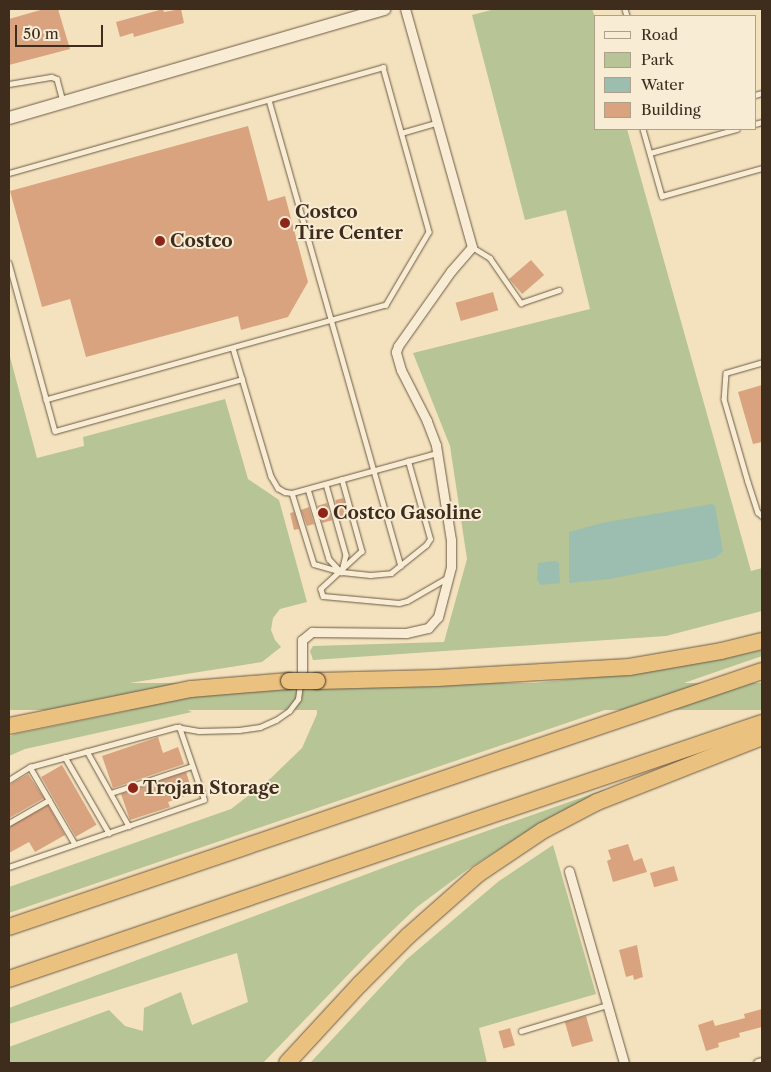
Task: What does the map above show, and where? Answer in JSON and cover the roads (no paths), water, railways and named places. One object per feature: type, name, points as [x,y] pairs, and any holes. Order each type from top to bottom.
[{"type":"highway","points":[[9,726],[191,690],[289,681],[445,677],[629,667],[722,651],[762,641]]},
{"type":"highway","points":[[9,927],[762,671]]},
{"type":"highway","points":[[9,979],[762,724]]},
{"type":"highway","points":[[287,1063],[360,984],[408,936],[486,869],[542,830],[597,802],[762,737]]},
{"type":"main road","points":[[9,118],[384,9]]},
{"type":"street","points":[[302,671],[302,640],[312,632],[406,634],[428,628],[438,617],[448,578],[452,548],[438,452],[428,421],[401,370],[396,352],[398,346],[451,271],[472,248],[405,9]]},
{"type":"street","points":[[568,872],[624,1063]]},
{"type":"street","points":[[758,1063],[762,1062]]},
{"type":"lane","points":[[9,173],[382,68],[429,232],[386,305],[46,400]]},
{"type":"lane","points":[[9,84],[51,77],[56,79],[63,103]]},
{"type":"lane","points":[[269,100],[401,566]]},
{"type":"lane","points":[[401,133],[437,123]]},
{"type":"lane","points":[[643,130],[662,196],[762,168]]},
{"type":"lane","points":[[650,153],[718,131]]},
{"type":"lane","points":[[472,248],[490,258],[521,303],[559,290]]},
{"type":"lane","points":[[9,263],[55,431],[242,379]]},
{"type":"lane","points":[[233,348],[273,482],[285,492],[292,493],[308,489],[438,452]]},
{"type":"lane","points":[[762,363],[726,373],[724,394],[748,482],[758,512],[762,516]]},
{"type":"lane","points":[[292,493],[314,564],[342,572],[370,575],[391,573],[426,545],[430,539],[408,461]]},
{"type":"lane","points":[[342,479],[362,551],[342,572],[321,589],[322,596],[399,603],[407,602],[448,578]]},
{"type":"lane","points":[[326,484],[346,555],[342,572]]},
{"type":"lane","points":[[308,489],[329,560],[342,572]]},
{"type":"lane","points":[[9,780],[30,767],[179,727],[199,731],[239,730],[268,724],[283,716],[294,705],[299,693],[302,671]]},
{"type":"lane","points":[[9,867],[204,800],[179,727]]},
{"type":"lane","points":[[87,751],[129,826]]},
{"type":"lane","points":[[65,757],[109,833]]},
{"type":"lane","points":[[110,793],[192,766]]},
{"type":"lane","points":[[30,767],[75,844]]},
{"type":"lane","points":[[9,823],[49,800]]},
{"type":"lane","points":[[521,1032],[607,1005]]},
{"type":"water","points":[[712,504],[715,506],[723,551],[715,558],[609,579],[570,583],[569,532],[602,523]]},
{"type":"water","points":[[556,561],[559,563],[560,583],[540,585],[537,579],[538,563]]},
{"type":"place","name":"Costco Tire Center","points":[[285,223]]},
{"type":"place","name":"Costco","points":[[160,241]]},
{"type":"place","name":"Costco Gasoline","points":[[323,513]]},
{"type":"place","name":"Trojan Storage","points":[[133,788]]}]
